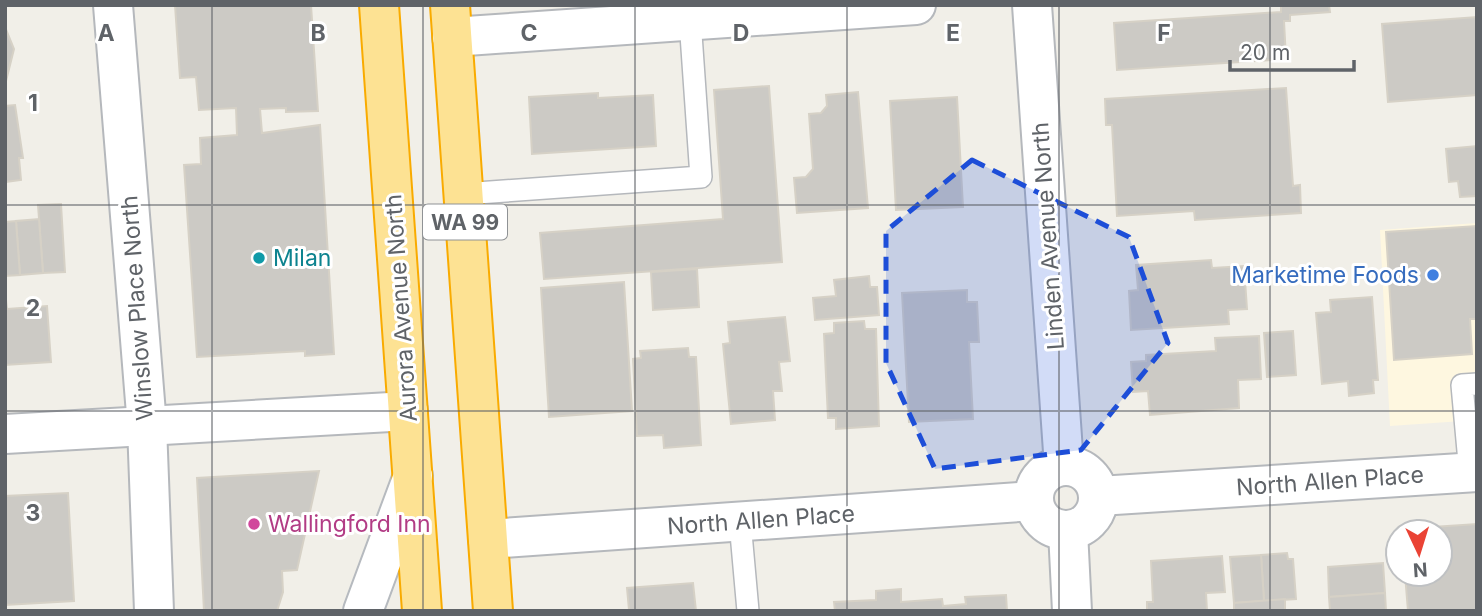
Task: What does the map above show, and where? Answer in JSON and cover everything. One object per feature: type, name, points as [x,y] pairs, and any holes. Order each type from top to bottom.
[{"type":"highway","name":"Aurora Avenue North","points":[[379,5],[422,611]]},
{"type":"highway","name":"WA 99","points":[[451,21],[493,611]]},
{"type":"street","name":"Winslow Place North","points":[[113,5],[147,426],[153,611]]},
{"type":"street","points":[[451,21],[703,15],[916,5]]},
{"type":"street","name":"Linden Avenue North","points":[[1032,5],[1064,466]]},
{"type":"street","points":[[5,434],[408,411]]},
{"type":"street","points":[[1064,466],[1087,474],[1099,496],[1090,520],[1068,531],[1045,523],[1034,501],[1041,477],[1064,466]]},
{"type":"street","name":"North Allen Place","points":[[1099,496],[1473,472]]},
{"type":"street","points":[[363,611],[413,476]]},
{"type":"street","name":"North Allen Place","points":[[488,539],[1034,501]]},
{"type":"street","points":[[1068,531],[1072,611]]},
{"type":"lane","points":[[463,194],[701,177],[703,15]]},
{"type":"lane","points":[[1473,472],[1462,385],[1477,384]]},
{"type":"lane","points":[[740,522],[748,611]]},
{"type":"highlighted area","points":[[972,160],[1129,237],[1168,343],[1081,450],[935,469],[886,363],[886,231]]},
{"type":"shaded area","name":"Marketime Foods","points":[[1477,223],[1477,420],[1390,426],[1380,230]]},
{"type":"building","name":"Milan","points":[[175,5],[311,5],[318,111],[286,112],[286,108],[260,109],[262,133],[320,125],[334,354],[305,356],[305,351],[197,357],[184,165],[201,164],[200,138],[237,135],[236,108],[199,110],[196,77],[180,78]]},
{"type":"building","points":[[1281,5],[1329,5],[1330,12],[1290,15],[1290,21],[1284,21],[1286,59],[1117,70],[1114,23],[1281,12]]},
{"type":"building","points":[[1477,17],[1477,95],[1388,102],[1382,24]]},
{"type":"building","points":[[5,27],[14,49],[5,85]]},
{"type":"building","points":[[769,86],[782,262],[544,279],[540,233],[723,219],[714,90]]},
{"type":"building","points":[[1286,88],[1293,186],[1300,185],[1301,213],[1195,220],[1194,211],[1117,216],[1112,125],[1106,125],[1105,99]]},
{"type":"building","points":[[858,92],[868,208],[797,213],[794,178],[806,177],[813,169],[809,114],[821,113],[827,106],[826,95]]},
{"type":"building","points":[[598,93],[598,98],[653,95],[656,146],[532,154],[529,97]]},
{"type":"building","points":[[957,97],[963,207],[896,210],[890,101]]},
{"type":"building","points":[[15,105],[23,158],[19,158],[21,180],[5,182],[5,106]]},
{"type":"building","points":[[1477,146],[1477,196],[1460,197],[1458,181],[1449,182],[1446,149]]},
{"type":"building","points":[[61,204],[65,272],[43,273],[38,205]]},
{"type":"building","points":[[39,219],[43,273],[20,275],[16,221]]},
{"type":"building","points":[[16,221],[20,275],[5,276],[5,222]]},
{"type":"building","name":"Marketime Foods","points":[[1477,226],[1477,319],[1470,319],[1472,354],[1394,360],[1386,232]]},
{"type":"building","points":[[1211,260],[1212,268],[1244,266],[1247,309],[1228,310],[1229,324],[1131,330],[1129,291],[1138,290],[1136,265]]},
{"type":"building","points":[[697,269],[699,307],[653,310],[651,272]]},
{"type":"building","points":[[869,276],[870,287],[877,287],[879,315],[815,320],[813,298],[836,296],[834,280]]},
{"type":"building","points":[[624,282],[632,411],[549,417],[541,288]]},
{"type":"building","points":[[967,290],[967,302],[977,302],[979,342],[969,342],[973,419],[909,422],[902,293]]},
{"type":"building","points":[[5,291],[7,309],[47,306],[51,362],[5,365]]},
{"type":"building","points":[[1372,297],[1378,380],[1373,380],[1374,393],[1349,396],[1348,381],[1322,384],[1316,313],[1331,312],[1330,300]]},
{"type":"building","points":[[785,317],[790,361],[779,362],[782,391],[773,391],[775,420],[731,424],[723,344],[730,343],[728,322]]},
{"type":"building","points":[[864,321],[865,329],[876,329],[879,426],[836,429],[836,418],[828,418],[824,334],[834,333],[834,323]]},
{"type":"building","points":[[1293,331],[1296,375],[1267,377],[1264,333]]},
{"type":"building","points":[[1259,336],[1261,379],[1238,380],[1239,408],[1150,415],[1148,391],[1133,392],[1131,362],[1146,361],[1146,355],[1216,351],[1215,338]]},
{"type":"building","points":[[688,348],[689,357],[696,357],[701,445],[664,448],[663,435],[637,436],[633,359],[641,358],[640,351]]},
{"type":"building","name":"Wallingford Inn","points":[[319,471],[297,570],[282,571],[283,592],[277,611],[204,611],[197,478]]},
{"type":"building","points":[[68,493],[74,601],[5,605],[5,496]]},
{"type":"building","points":[[1477,524],[1477,611],[1408,611],[1406,588],[1454,588],[1454,526]]},
{"type":"building","points":[[1287,553],[1288,559],[1293,559],[1296,599],[1264,601],[1261,555]]},
{"type":"building","points":[[1261,555],[1264,601],[1234,603],[1230,557]]},
{"type":"building","points":[[1222,556],[1225,592],[1206,593],[1207,611],[1147,611],[1147,602],[1153,602],[1151,561]]},
{"type":"building","points":[[1383,563],[1385,593],[1329,597],[1328,567]]},
{"type":"building","points":[[693,583],[696,611],[616,611],[629,610],[627,588]]},
{"type":"building","points":[[901,589],[901,602],[942,599],[943,606],[966,604],[965,597],[1006,595],[1007,611],[835,611],[834,602],[876,600],[876,591]]},
{"type":"building","points":[[1385,593],[1386,611],[1330,611],[1329,597]]},
{"type":"building","points":[[1285,599],[1285,611],[1234,611],[1234,603]]},
{"type":"place","name":"Milan","points":[[259,258]]},
{"type":"place","name":"Marketime Foods","points":[[1433,275]]},
{"type":"place","name":"Wallingford Inn","points":[[254,524]]}]
